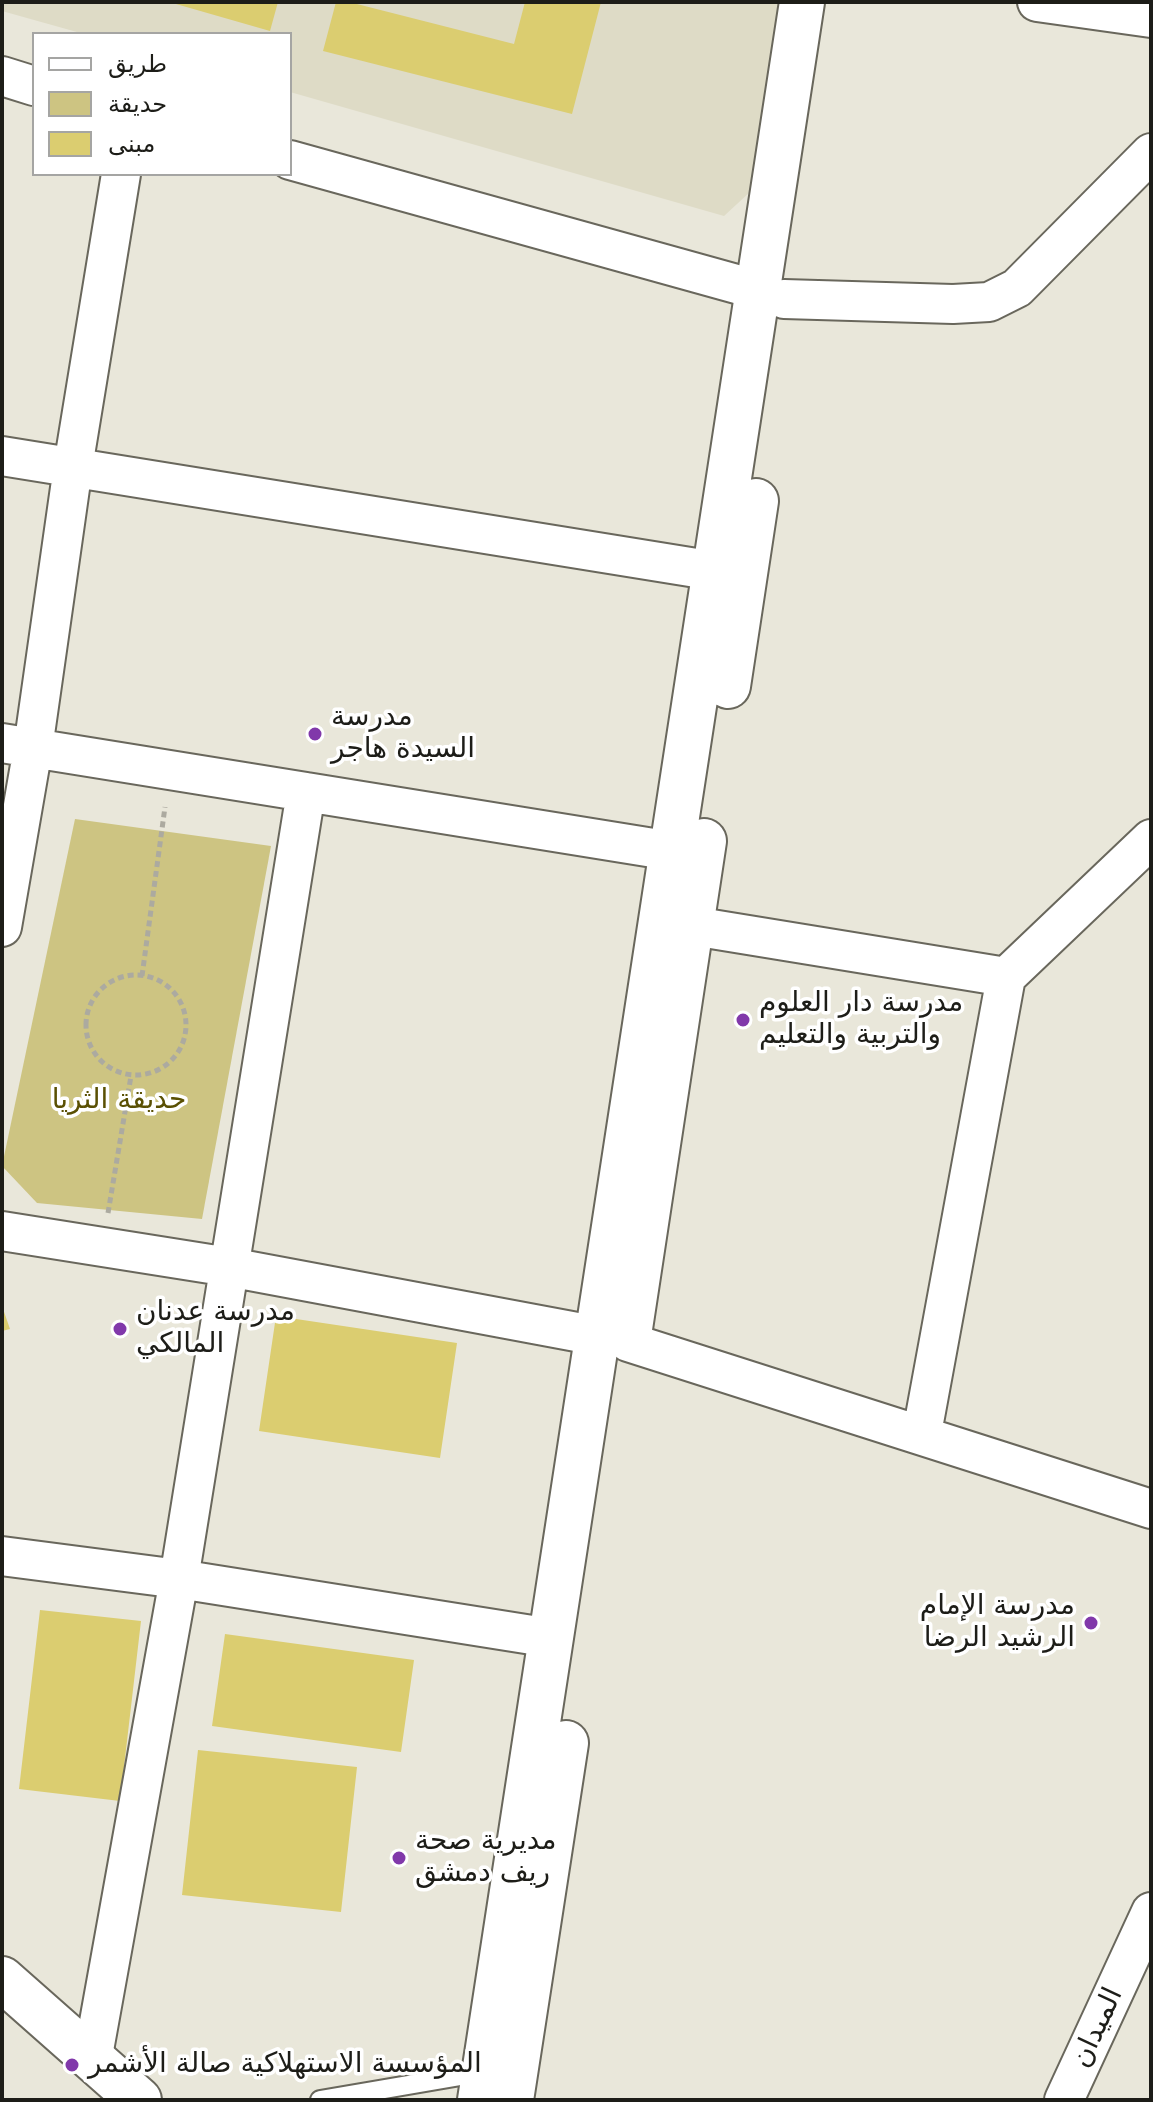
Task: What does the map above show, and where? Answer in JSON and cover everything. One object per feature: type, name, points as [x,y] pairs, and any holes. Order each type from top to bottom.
[{"type":"main road","points":[[492,2091],[551,1638],[693,926],[771,295],[802,2]]},
{"type":"main road","points":[[492,2091],[613,1339],[672,851],[715,571],[831,2]]},
{"type":"main road","points":[[2,1979],[139,2100]]},
{"type":"street","points":[[1037,2],[1151,18]]},
{"type":"street","points":[[2,76],[32,85]]},
{"type":"street","points":[[292,161],[771,295],[953,304],[989,302],[1017,288],[1151,153]]},
{"type":"street","points":[[2,927],[18,746],[73,467],[121,176]]},
{"type":"street","points":[[2,456],[715,571]]},
{"type":"street","points":[[18,746],[672,851]]},
{"type":"street","points":[[92,2061],[179,1579],[306,792]]},
{"type":"street","points":[[922,1433],[1006,977],[1151,839]]},
{"type":"street","points":[[693,926],[1006,977]]},
{"type":"street","points":[[2,1231],[229,1267],[613,1339],[922,1433],[1151,1509]]},
{"type":"street","points":[[2,1556],[179,1579],[551,1638]]},
{"type":"street","name":"الميدان","points":[[1064,2100],[1151,1912]]},
{"type":"lane","points":[[320,2100],[492,2091]]},
{"type":"path","points":[[142,976],[170,770]]},
{"type":"path","points":[[142,976],[168,986],[180,999],[186,1016],[186,1033],[181,1050],[169,1063],[154,1073],[131,1076],[114,1071],[97,1057],[89,1042],[86,1025],[89,1008],[106,985],[122,977],[142,976]]},
{"type":"path","points":[[102,1247],[131,1076]]},
{"type":"shaded area","points":[[2,2],[787,2],[763,180],[724,216],[292,93],[292,32],[77,32],[2,11]]},
{"type":"green space","name":"حديقة الثريا","points":[[75,819],[271,846],[202,1219],[37,1203],[2,1166]]},
{"type":"building","points":[[169,2],[278,2],[270,31]]},
{"type":"building","points":[[336,2],[349,2],[514,44],[525,2],[601,2],[572,114],[323,51]]},
{"type":"building","points":[[2,1306],[10,1329],[2,1331]]},
{"type":"building","points":[[276,1316],[457,1343],[440,1458],[259,1431]]},
{"type":"building","points":[[40,1610],[141,1621],[120,1801],[19,1789]]},
{"type":"building","points":[[225,1634],[414,1660],[401,1752],[212,1726]]},
{"type":"building","points":[[198,1750],[357,1767],[341,1912],[182,1895]]},
{"type":"place","name":"مدرسة السيدة هاجر","points":[[315,734]]},
{"type":"place","name":"مدرسة دار العلوم والتربية والتعليم","points":[[743,1020]]},
{"type":"place","name":"مدرسة عدنان المالكي","points":[[120,1329]]},
{"type":"place","name":"مدرسة الإمام الرشيد الرضا","points":[[1091,1623]]},
{"type":"place","name":"مديرية صحة ريف دمشق","points":[[399,1858]]},
{"type":"place","name":"المؤسسة الاستهلاكية صالة الأشمر","points":[[72,2065]]}]
